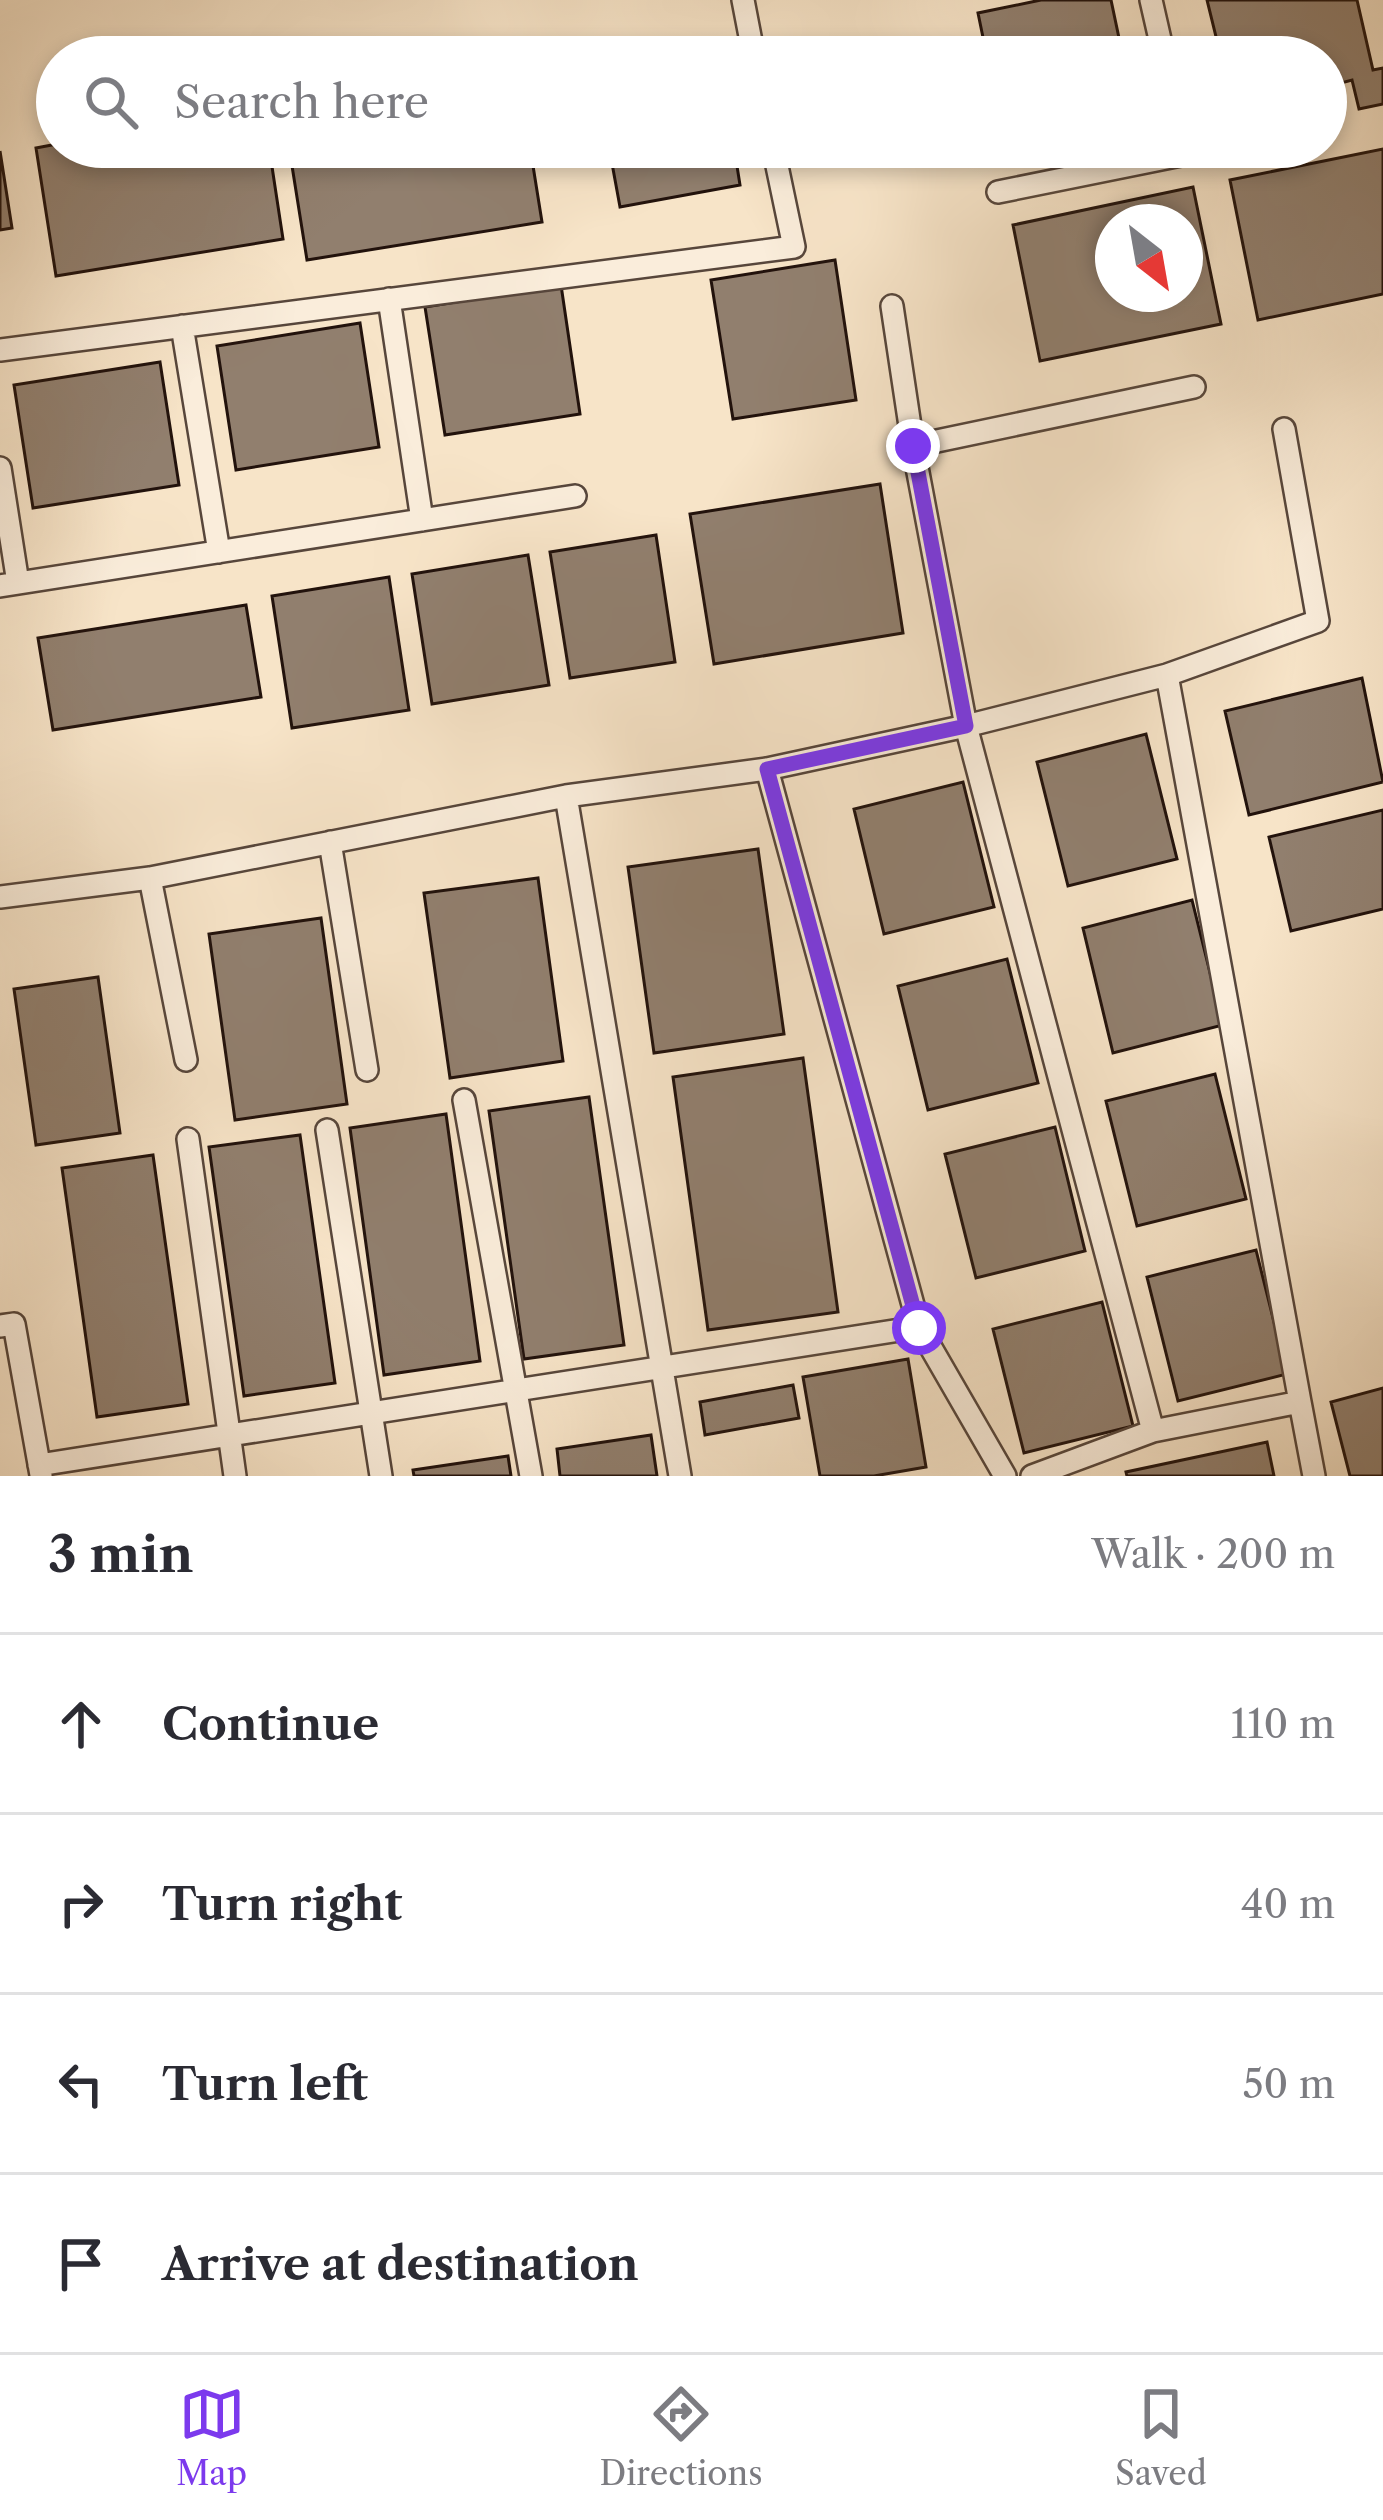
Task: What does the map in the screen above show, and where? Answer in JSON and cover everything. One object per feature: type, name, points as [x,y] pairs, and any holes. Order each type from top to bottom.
[{"type":"lane","points":[[742,0],[750,36]]},
{"type":"lane","points":[[1151,0],[1159,36]]},
{"type":"lane","points":[[0,350],[794,247],[777,168]]},
{"type":"lane","points":[[998,192],[1117,168]]},
{"type":"lane","points":[[389,299],[422,520]]},
{"type":"lane","points":[[892,306],[913,446],[966,726],[1153,1431]]},
{"type":"lane","points":[[182,326],[219,552]]},
{"type":"lane","points":[[913,446],[1194,386]]},
{"type":"lane","points":[[0,897],[150,878],[566,796],[767,769],[966,726],[1167,675],[1318,621],[1284,429]]},
{"type":"lane","points":[[0,468],[9,584],[575,496]]},
{"type":"lane","points":[[1167,675],[1314,1476]]},
{"type":"lane","points":[[767,769],[919,1328],[1005,1476]]},
{"type":"lane","points":[[566,796],[680,1476]]},
{"type":"lane","points":[[330,842],[367,1070]]},
{"type":"lane","points":[[150,878],[186,1060]]},
{"type":"lane","points":[[464,1100],[530,1476]]},
{"type":"lane","points":[[326,1130],[382,1476]]},
{"type":"lane","points":[[188,1138],[235,1476]]},
{"type":"lane","points":[[0,1326],[14,1324],[40,1470],[229,1435],[919,1328]]},
{"type":"lane","points":[[1032,1476],[1153,1431],[1300,1402]]},
{"type":"building","points":[[1041,0],[1111,0],[1119,36],[983,36],[978,13]]},
{"type":"building","points":[[1207,0],[1357,0],[1373,70],[1383,68],[1383,104],[1359,109],[1352,80],[1347,81],[1347,36],[1216,36]]},
{"type":"building","points":[[1383,149],[1383,294],[1258,320],[1230,180],[1289,168],[1347,168],[1347,156]]},
{"type":"building","points":[[0,151],[12,228],[0,230]]},
{"type":"building","points":[[39,168],[272,168],[283,239],[56,276]]},
{"type":"building","points":[[292,168],[533,168],[542,222],[307,260]]},
{"type":"building","points":[[613,168],[737,168],[740,185],[620,207]]},
{"type":"building","points":[[1193,187],[1196,204],[1112,204]]},
{"type":"building","points":[[1095,208],[1095,312],[1203,312],[1203,236],[1221,324],[1040,361],[1013,225]]},
{"type":"building","points":[[835,260],[856,400],[733,419],[711,280]]},
{"type":"building","points":[[561,285],[580,414],[445,435],[425,307]]},
{"type":"building","points":[[360,323],[379,447],[236,470],[217,346]]},
{"type":"building","points":[[160,362],[179,485],[33,508],[14,385]]},
{"type":"building","points":[[880,484],[903,633],[714,664],[690,514]]},
{"type":"building","points":[[656,535],[675,662],[570,678],[550,552]]},
{"type":"building","points":[[528,555],[549,685],[432,704],[412,574]]},
{"type":"building","points":[[389,577],[409,710],[292,728],[272,596]]},
{"type":"building","points":[[246,605],[261,697],[53,730],[38,638]]},
{"type":"building","points":[[1362,678],[1383,782],[1249,815],[1225,711]]},
{"type":"building","points":[[1146,734],[1177,859],[1068,886],[1037,762]]},
{"type":"building","points":[[963,782],[994,907],[884,934],[854,809]]},
{"type":"building","points":[[1383,810],[1383,909],[1291,931],[1269,837]]},
{"type":"building","points":[[758,849],[784,1034],[654,1053],[628,867]]},
{"type":"building","points":[[538,878],[563,1061],[450,1078],[424,893]]},
{"type":"building","points":[[1192,900],[1223,1025],[1113,1053],[1083,928]]},
{"type":"building","points":[[321,918],[347,1104],[235,1120],[209,934]]},
{"type":"building","points":[[1007,959],[1038,1083],[928,1110],[898,986]]},
{"type":"building","points":[[98,977],[120,1133],[36,1145],[14,989]]},
{"type":"building","points":[[803,1058],[838,1312],[708,1330],[673,1077]]},
{"type":"building","points":[[1215,1074],[1246,1199],[1137,1226],[1106,1101]]},
{"type":"building","points":[[589,1097],[624,1345],[524,1359],[489,1111]]},
{"type":"building","points":[[446,1114],[480,1361],[384,1375],[350,1128]]},
{"type":"building","points":[[1055,1127],[1085,1251],[976,1278],[945,1154]]},
{"type":"building","points":[[300,1135],[335,1383],[244,1396],[209,1147]]},
{"type":"building","points":[[153,1155],[188,1404],[97,1417],[62,1168]]},
{"type":"building","points":[[1256,1250],[1287,1374],[1178,1401],[1147,1277]]},
{"type":"building","points":[[1102,1302],[1133,1426],[1024,1453],[993,1329]]},
{"type":"building","points":[[908,1359],[926,1467],[874,1476],[820,1476],[803,1377]]},
{"type":"building","points":[[793,1385],[799,1418],[705,1435],[700,1402]]},
{"type":"building","points":[[1383,1388],[1383,1476],[1350,1476],[1331,1402]]},
{"type":"building","points":[[651,1435],[657,1476],[560,1476],[557,1449]]},
{"type":"building","points":[[1267,1442],[1274,1476],[1127,1476],[1126,1472]]},
{"type":"building","points":[[508,1456],[511,1476],[414,1476],[413,1470]]},
{"type":"route","points":[[913,446],[966,726],[767,769],[919,1328]]}]
